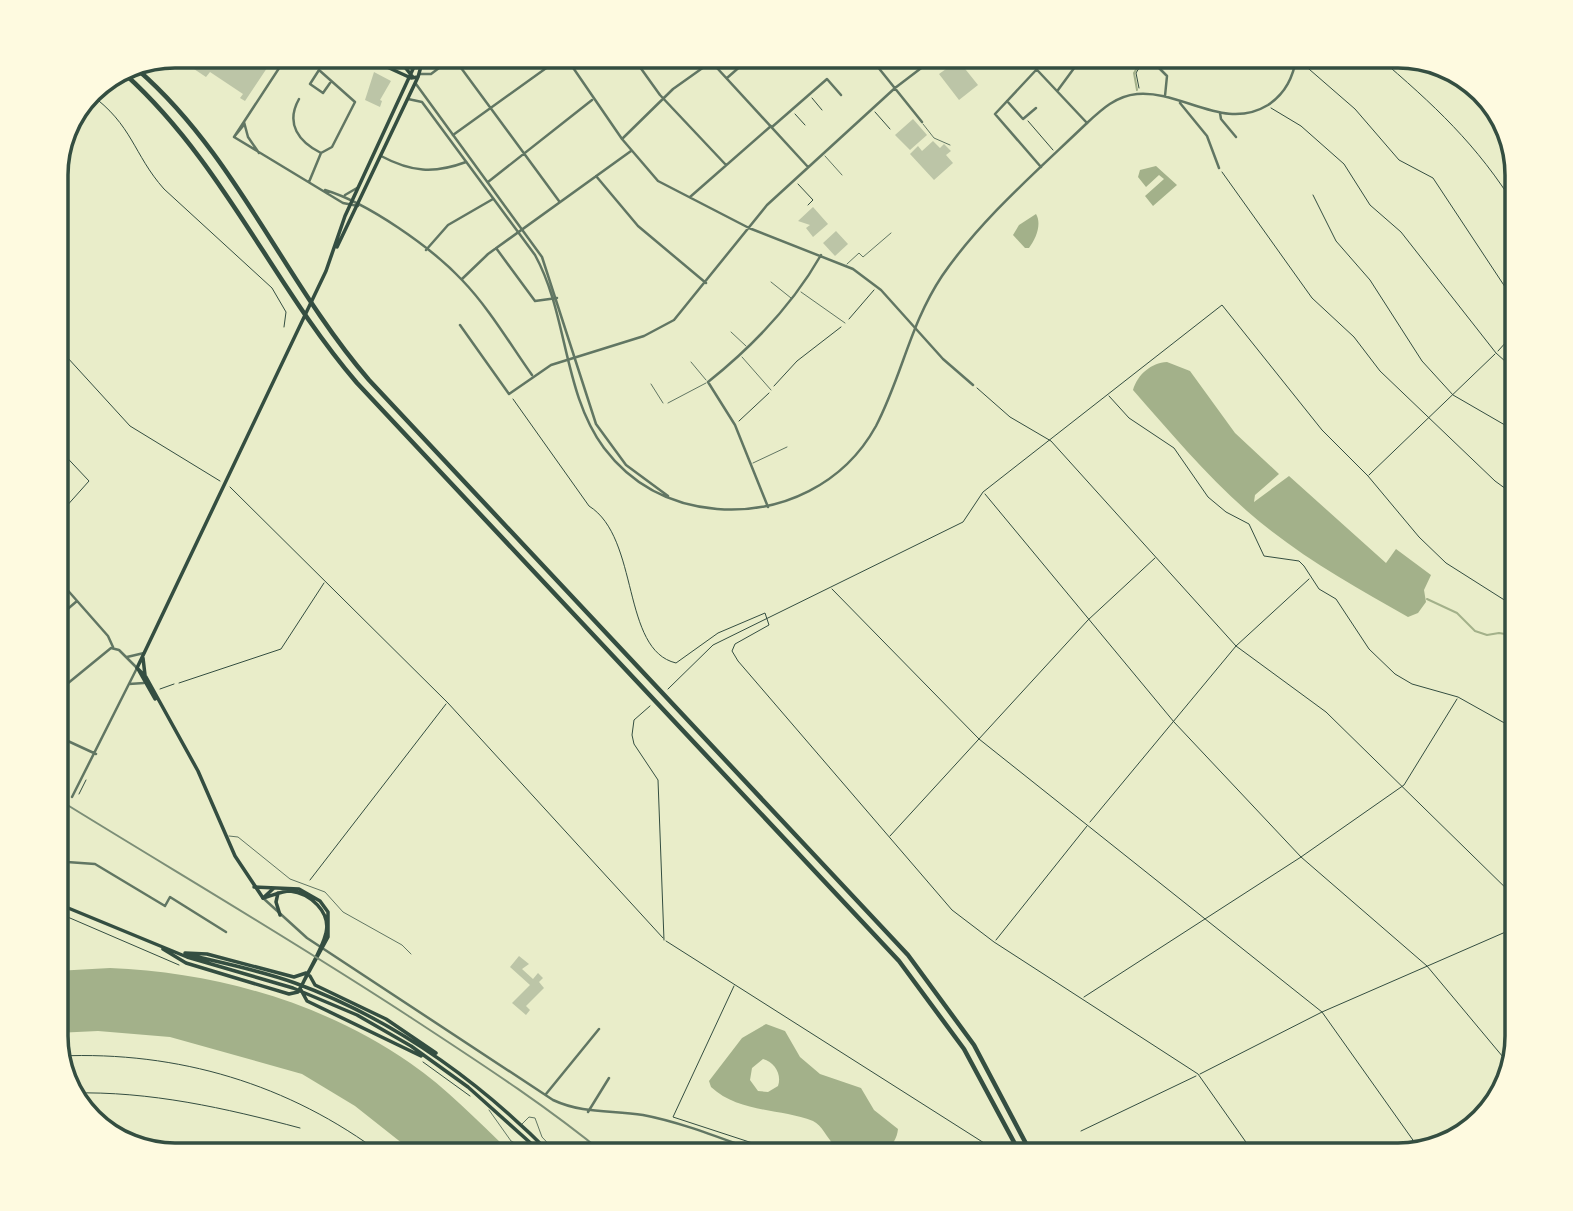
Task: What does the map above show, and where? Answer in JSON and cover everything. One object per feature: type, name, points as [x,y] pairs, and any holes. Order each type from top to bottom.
[{"type":"highway","points":[[142,74],[169,101],[214,155],[332,336],[369,380],[908,955],[974,1045],[1026,1143]]},
{"type":"highway","points":[[130,79],[163,112],[203,159],[310,324],[356,383],[899,961],[964,1049],[1015,1143]]},
{"type":"main road","points":[[391,68],[415,78]]},
{"type":"main road","points":[[407,68],[415,78]]},
{"type":"main road","points":[[137,667],[358,206],[408,99],[418,68]]},
{"type":"main road","points":[[336,249],[345,216],[415,78]]},
{"type":"main road","points":[[144,653],[146,677]]},
{"type":"main road","points":[[137,667],[146,677],[198,771],[225,837],[263,898]]},
{"type":"main road","points":[[137,667],[144,683],[160,704]]},
{"type":"main road","points":[[160,946],[176,959],[209,970],[292,994],[301,990],[324,942],[330,922],[322,904],[302,891],[254,887]]},
{"type":"main road","points":[[263,898],[277,887]]},
{"type":"main road","points":[[263,898],[278,893],[297,893],[320,908],[327,923],[324,942]]},
{"type":"main road","points":[[278,893],[276,902],[280,915]]},
{"type":"main road","points":[[68,910],[160,946],[293,988],[333,1004],[388,1032],[432,1060],[519,1126],[534,1143]]},
{"type":"main road","points":[[178,952],[202,953],[294,977],[309,973]]},
{"type":"main road","points":[[178,952],[270,976],[331,998],[402,1034],[442,1060]]},
{"type":"main road","points":[[309,973],[315,985],[373,1012],[415,1037],[538,1143]]},
{"type":"main road","points":[[292,994],[298,985],[294,977]]},
{"type":"main road","points":[[301,990],[307,1000],[432,1060]]},
{"type":"street","points":[[234,137],[280,68]]},
{"type":"street","points":[[439,68],[431,74],[415,78],[430,104],[523,229],[544,262],[594,420],[617,455],[637,475],[671,498]]},
{"type":"street","points":[[462,68],[560,202]]},
{"type":"street","points":[[453,135],[547,68]]},
{"type":"street","points":[[572,68],[631,151],[658,181],[749,228],[846,266],[877,286],[943,359],[973,385]]},
{"type":"street","points":[[641,68],[664,99],[726,165]]},
{"type":"street","points":[[622,139],[687,78],[703,68]]},
{"type":"street","points":[[718,68],[808,167]]},
{"type":"street","points":[[727,78],[738,68]]},
{"type":"street","points":[[878,68],[922,122]]},
{"type":"street","points":[[460,325],[509,394],[551,365],[661,329],[686,309],[767,205],[922,68]]},
{"type":"street","points":[[1058,90],[1074,68]]},
{"type":"street","points":[[1159,68],[1167,76],[1164,97]]},
{"type":"street","points":[[408,99],[419,99],[426,107],[540,265],[587,419],[612,458],[644,487],[671,498],[717,509],[768,507],[799,497],[823,484],[858,452],[882,413],[914,325],[958,256],[1041,167],[1087,122],[1114,101],[1140,94],[1164,97],[1220,113],[1248,113],[1266,106],[1284,90],[1295,68]]},
{"type":"street","points":[[1041,167],[996,116],[996,111],[1037,69],[1087,122]]},
{"type":"street","points":[[309,182],[321,153],[332,147],[355,103],[330,83],[319,70],[310,84],[323,93],[330,83]]},
{"type":"street","points":[[690,197],[827,79],[841,95]]},
{"type":"street","points":[[299,99],[293,114],[295,130],[306,144],[321,153]]},
{"type":"street","points":[[488,182],[526,155],[593,99]]},
{"type":"street","points":[[1007,101],[1023,119],[1036,108]]},
{"type":"street","points":[[1178,101],[1207,136],[1219,168]]},
{"type":"street","points":[[426,107],[430,104]]},
{"type":"street","points":[[1220,113],[1221,119],[1236,137]]},
{"type":"street","points":[[234,137],[246,118]]},
{"type":"street","points":[[243,125],[249,140],[261,155]]},
{"type":"street","points":[[234,137],[309,182],[343,196],[426,250],[462,279],[533,376]]},
{"type":"street","points":[[462,279],[496,248],[631,151]]},
{"type":"street","points":[[381,156],[403,167],[428,171],[466,162]]},
{"type":"street","points":[[596,176],[640,228],[706,283]]},
{"type":"street","points":[[343,196],[362,183]]},
{"type":"street","points":[[325,190],[343,203],[352,203]]},
{"type":"street","points":[[426,250],[447,225],[493,199]]},
{"type":"street","points":[[343,203],[345,216]]},
{"type":"street","points":[[496,248],[535,301],[557,298]]},
{"type":"street","points":[[768,507],[753,463],[735,425],[708,382],[740,356],[793,299],[821,256]]},
{"type":"street","points":[[612,458],[617,455]]},
{"type":"street","points":[[68,591],[108,636],[113,647],[137,667],[96,754],[72,797]]},
{"type":"street","points":[[68,609],[77,601]]},
{"type":"street","points":[[68,683],[113,647]]},
{"type":"street","points":[[127,657],[144,653]]},
{"type":"street","points":[[129,684],[144,683]]},
{"type":"street","points":[[68,741],[96,754]]},
{"type":"street","points":[[68,862],[95,864],[166,905],[170,897],[226,932]]},
{"type":"street","points":[[263,898],[307,938],[545,1095],[588,1112],[642,1115],[730,1143]]},
{"type":"street","points":[[545,1095],[599,1029]]},
{"type":"street","points":[[588,1112],[610,1078]]},
{"type":"lane","points":[[922,122],[934,138],[950,145]]},
{"type":"lane","points":[[823,154],[842,175]]},
{"type":"lane","points":[[846,266],[859,253],[863,257],[891,233]]},
{"type":"lane","points":[[771,282],[793,299]]},
{"type":"lane","points":[[799,291],[845,323]]},
{"type":"lane","points":[[731,332],[747,348]]},
{"type":"lane","points":[[740,356],[771,390]]},
{"type":"lane","points":[[667,403],[708,382],[691,362]]},
{"type":"lane","points":[[651,384],[663,403]]},
{"type":"lane","points":[[753,463],[787,447]]},
{"type":"lane","points":[[225,837],[238,837],[290,878],[325,892],[344,912],[411,954]]},
{"type":"lane","points":[[489,1110],[514,1143]]},
{"type":"lane","points":[[519,1126],[529,1117],[535,1118],[542,1137],[548,1143]]},
{"type":"path","points":[[1139,68],[1136,73],[1140,94]]},
{"type":"path","points":[[1308,68],[1355,109],[1399,160],[1433,178],[1505,287]]},
{"type":"path","points":[[1391,68],[1474,145],[1505,191]]},
{"type":"path","points":[[809,95],[822,110]]},
{"type":"path","points":[[99,101],[114,112],[127,128],[150,173],[272,288],[286,312],[284,327]]},
{"type":"path","points":[[1266,106],[1301,126],[1344,164],[1370,205],[1401,232],[1505,361]]},
{"type":"path","points":[[873,109],[890,128]]},
{"type":"path","points":[[792,110],[805,125]]},
{"type":"path","points":[[1023,119],[1056,153]]},
{"type":"path","points":[[1219,168],[1245,200],[1312,298],[1354,337],[1380,371],[1505,488]]},
{"type":"path","points":[[795,180],[813,200],[808,205]]},
{"type":"path","points":[[1313,195],[1336,241],[1389,306],[1422,361],[1452,395],[1505,425]]},
{"type":"path","points":[[735,425],[797,361],[845,323],[877,286]]},
{"type":"path","points":[[673,684],[713,645],[958,526],[970,515],[983,492],[1222,305],[1322,430],[1368,476],[1419,537],[1446,563],[1505,600]]},
{"type":"path","points":[[1368,476],[1505,343]]},
{"type":"path","points":[[68,358],[130,426],[224,483],[326,582],[448,703],[664,940],[984,1143]]},
{"type":"path","points":[[973,385],[1010,417],[1051,441],[1236,646],[1326,712],[1404,785],[1505,887]]},
{"type":"path","points":[[509,394],[574,485],[612,531],[642,626],[650,645],[663,660],[676,663],[718,633],[765,613],[769,625],[735,643],[732,651],[738,661],[952,911],[994,942],[1198,1074],[1247,1143]]},
{"type":"path","points":[[1108,394],[1129,418],[1174,448],[1208,497],[1226,512],[1249,524],[1264,555],[1276,560],[1298,562],[1319,589],[1336,599],[1369,649],[1395,674],[1412,684],[1458,697],[1505,723]]},
{"type":"path","points":[[68,459],[89,481],[68,505]]},
{"type":"path","points":[[983,492],[1174,722],[1301,857],[1427,966],[1502,1057]]},
{"type":"path","points":[[888,838],[1088,620],[1156,557]]},
{"type":"path","points":[[994,942],[1236,646],[1310,578]]},
{"type":"path","points":[[179,683],[281,649],[326,582]]},
{"type":"path","points":[[830,588],[979,739],[1322,1012],[1414,1141]]},
{"type":"path","points":[[158,689],[174,684]]},
{"type":"path","points":[[1082,999],[1301,857],[1404,785],[1458,697]]},
{"type":"path","points":[[308,884],[448,703]]},
{"type":"path","points":[[644,712],[634,720],[632,735],[634,744],[658,780],[664,940]]},
{"type":"path","points":[[79,794],[85,781]]},
{"type":"path","points":[[68,917],[144,948]]},
{"type":"path","points":[[1081,1131],[1322,1012],[1505,932]]},
{"type":"path","points":[[734,984],[673,1117],[752,1143]]},
{"type":"path","points":[[71,1055],[102,1054],[166,1061],[231,1076],[305,1105],[367,1143]]},
{"type":"path","points":[[414,1056],[473,1098]]},
{"type":"path","points":[[86,1093],[120,1093],[172,1099],[300,1128]]},
{"type":"shaded area","points":[[1156,166],[1177,185],[1153,206],[1145,196],[1164,179],[1159,175],[1146,187],[1138,177],[1140,170]]},
{"type":"shaded area","points":[[1036,214],[1037,231],[1029,248],[1025,248],[1013,235],[1019,225]]},
{"type":"shaded area","points":[[1167,362],[1190,371],[1235,433],[1279,474],[1255,495],[1254,502],[1289,476],[1386,563],[1396,549],[1431,575],[1424,590],[1426,602],[1418,613],[1408,617],[1325,568],[1266,527],[1217,483],[1133,390],[1146,370]]},
{"type":"shaded area","points":[[110,968],[189,976],[228,984],[305,1008],[342,1023],[410,1063],[451,1095],[501,1143],[402,1143],[355,1106],[302,1074],[170,1037],[98,1031],[68,1032],[68,970]]},
{"type":"shaded area","points":[[766,1024],[785,1031],[800,1057],[820,1074],[861,1088],[874,1110],[898,1129],[892,1143],[832,1143],[813,1121],[734,1101],[711,1087],[709,1081],[742,1038]],"holes":[[[763,1059],[774,1066],[778,1073],[778,1086],[768,1092],[758,1091],[750,1080],[752,1068]]]},
{"type":"building","points":[[192,68],[267,68],[245,101],[240,98],[243,94],[210,72],[206,77]]},
{"type":"building","points":[[964,68],[978,85],[959,100],[939,74],[946,69]]},
{"type":"building","points":[[374,72],[391,81],[380,100],[380,107],[365,100]]},
{"type":"building","points":[[913,119],[927,135],[910,150],[895,135]]},
{"type":"building","points":[[933,141],[940,148],[944,144],[951,151],[946,155],[953,163],[934,180],[910,154],[918,146],[922,151]]},
{"type":"building","points":[[813,207],[828,224],[813,237],[806,228],[810,225],[798,221]]},
{"type":"building","points":[[836,231],[848,244],[835,256],[823,243]]},
{"type":"building","points":[[519,956],[529,964],[522,969],[533,979],[538,973],[543,978],[539,982],[544,988],[526,1006],[530,1010],[526,1015],[512,1003],[530,985],[510,967]]},
{"type":"waterway","points":[[1137,68],[1134,73],[1137,90]]},
{"type":"waterway","points":[[1427,599],[1457,613],[1475,631],[1487,635],[1505,634]]},
{"type":"railway","points":[[68,805],[410,1017],[591,1143]]}]
